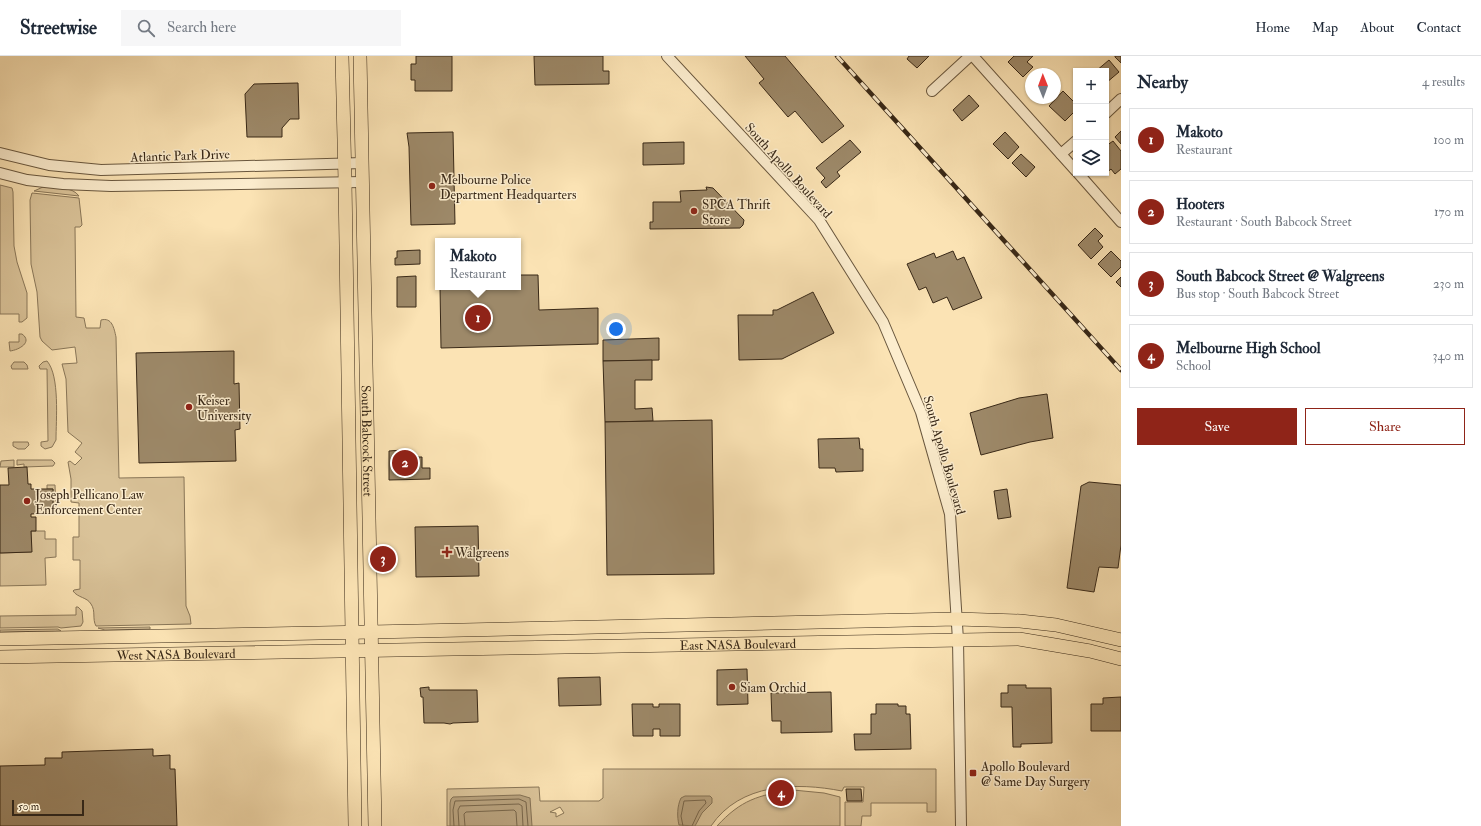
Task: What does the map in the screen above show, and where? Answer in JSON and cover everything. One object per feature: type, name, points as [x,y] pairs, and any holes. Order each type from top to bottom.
[{"type":"main road","name":"South Babcock Street","points":[[342,56],[346,181],[355,826]]},
{"type":"main road","name":"South Babcock Street","points":[[360,56],[375,826]]},
{"type":"main road","name":"East NASA Boulevard","points":[[371,632],[957,619],[1020,621],[1056,625],[1121,640]]},
{"type":"main road","points":[[352,632],[371,632]]},
{"type":"main road","name":"West NASA Boulevard","points":[[0,639],[352,632]]},
{"type":"main road","points":[[1090,651],[1095,633]]},
{"type":"main road","name":"East NASA Boulevard","points":[[352,650],[1019,639],[1090,651],[1121,659]]},
{"type":"main road","name":"West NASA Boulevard","points":[[0,657],[352,650]]},
{"type":"street","name":"South Apollo Boulevard","points":[[667,56],[819,220],[884,322],[922,412],[950,514],[958,640],[961,826]]},
{"type":"street","points":[[932,91],[970,56]]},
{"type":"street","points":[[973,56],[1073,168]]},
{"type":"street","points":[[1109,110],[1121,99]]},
{"type":"street","points":[[1061,154],[1073,144]]},
{"type":"street","name":"Atlantic Park Drive","points":[[0,153],[49,165],[102,170],[362,163]]},
{"type":"street","points":[[83,185],[84,169]]},
{"type":"street","points":[[0,173],[27,180],[63,184],[111,186],[346,181],[363,182]]},
{"type":"street","points":[[1081,176],[1121,222]]},
{"type":"shaded area","points":[[0,185],[12,188],[13,192],[14,246],[17,262],[27,293],[27,318],[22,322],[19,322],[19,314],[0,314]]},
{"type":"shaded area","points":[[43,187],[68,189],[79,196],[34,191]]},
{"type":"shaded area","points":[[32,193],[79,198],[82,225],[80,227],[75,227],[76,317],[84,318],[86,328],[100,328],[101,320],[108,320],[112,324],[116,337],[119,478],[184,477],[186,606],[191,624],[96,626],[91,604],[73,591],[80,589],[80,560],[73,560],[73,537],[79,537],[79,503],[71,502],[71,479],[68,462],[70,461],[75,465],[82,458],[75,452],[82,443],[68,432],[66,379],[62,364],[77,363],[75,347],[52,350],[42,341],[40,337],[37,292],[31,264],[30,200]]},
{"type":"shaded area","points":[[19,334],[22,334],[25,337],[26,340],[24,345],[10,351],[9,342],[19,342]]},
{"type":"shaded area","points":[[47,361],[54,377],[57,410],[56,440],[52,447],[45,449],[41,446],[41,442],[48,441],[47,369],[40,369],[39,366],[43,362]]},
{"type":"shaded area","points":[[14,362],[24,362],[28,369],[12,369],[11,366]]},
{"type":"shaded area","points":[[13,442],[28,442],[29,445],[25,449],[18,449],[13,446]]},
{"type":"shaded area","points":[[14,460],[14,467],[0,467],[1,461]]},
{"type":"shaded area","points":[[17,460],[52,460],[55,463],[53,466],[24,467],[24,464],[17,465]]},
{"type":"shaded area","points":[[47,485],[55,485],[55,513],[53,513],[53,489],[47,489]]},
{"type":"shaded area","points":[[31,531],[45,531],[45,539],[56,539],[56,557],[45,558],[46,585],[0,586],[0,553],[31,552]]},
{"type":"shaded area","points":[[76,607],[82,611],[83,622],[81,626],[61,628],[0,628],[0,616],[76,615]]},
{"type":"shaded area","points":[[150,627],[150,629],[105,630],[98,628]]},
{"type":"shaded area","points":[[58,629],[61,631],[0,632],[0,630]]},
{"type":"shaded area","points":[[603,769],[936,769],[936,812],[927,812],[927,803],[871,803],[871,816],[862,816],[861,826],[845,826],[845,802],[863,802],[864,787],[844,787],[842,791],[806,787],[770,789],[737,801],[723,812],[711,826],[447,826],[447,789],[539,787],[540,801],[599,801],[603,798]],"holes":[[[560,807],[564,813],[556,817],[556,813],[550,812]]]},
{"type":"shaded area","points":[[793,790],[824,793],[840,797],[840,826],[717,826],[734,810],[751,800],[770,794]]},
{"type":"water","points":[[520,795],[530,798],[532,826],[450,826],[450,803],[453,797]]},
{"type":"water","points":[[685,796],[710,796],[712,798],[712,803],[702,813],[695,826],[679,825],[678,808],[681,798]]},
{"type":"building","points":[[416,56],[452,56],[452,91],[415,91],[415,80],[411,80],[411,64],[416,64]]},
{"type":"building","points":[[534,56],[603,56],[603,71],[609,71],[609,84],[535,85]]},
{"type":"building","points":[[745,56],[785,56],[844,126],[822,143],[795,111],[788,117],[759,83],[764,79]]},
{"type":"building","points":[[909,56],[929,56],[917,68],[907,59]]},
{"type":"building","points":[[1014,56],[1033,56],[1027,62],[1033,67],[1025,68],[1025,75],[1023,77],[1008,62]]},
{"type":"building","points":[[1121,56],[1121,63],[1115,57]]},
{"type":"building","points":[[1109,60],[1119,72],[1109,80],[1109,68],[1100,68]]},
{"type":"building","points":[[298,83],[299,119],[290,119],[282,128],[282,137],[247,137],[245,94],[254,84]]},
{"type":"building","points":[[1063,91],[1073,101],[1073,113],[1065,121],[1049,106],[1051,104],[1061,104],[1061,93]]},
{"type":"building","points":[[969,95],[979,106],[962,121],[953,110]]},
{"type":"building","points":[[1121,131],[1121,144],[1115,137]]},
{"type":"building","name":"Melbourne Police Department Headquarters","points":[[453,132],[455,224],[411,225],[409,147],[407,133]]},
{"type":"building","points":[[1005,132],[1019,147],[1008,159],[993,144]]},
{"type":"building","points":[[850,140],[861,152],[837,172],[840,176],[826,188],[821,182],[825,178],[816,168]]},
{"type":"building","points":[[1113,141],[1121,151],[1121,169],[1115,174],[1111,169],[1109,171],[1109,144]]},
{"type":"building","points":[[684,142],[684,164],[643,165],[643,143]]},
{"type":"building","points":[[1021,154],[1035,167],[1026,177],[1012,163]]},
{"type":"building","name":"SPCA Thrift Store","points":[[706,187],[713,188],[744,220],[743,225],[740,228],[650,229],[650,222],[653,222],[653,202],[681,202],[680,191],[707,190]]},
{"type":"building","points":[[1095,228],[1103,236],[1098,241],[1103,247],[1091,259],[1078,245]]},
{"type":"building","points":[[420,250],[420,264],[395,265],[397,251]]},
{"type":"building","points":[[953,251],[957,260],[964,257],[982,298],[953,310],[947,297],[933,303],[926,287],[919,290],[907,264],[934,253],[936,258]]},
{"type":"building","points":[[1111,251],[1121,261],[1121,267],[1111,277],[1098,264]]},
{"type":"building","points":[[521,275],[538,275],[539,310],[598,308],[598,344],[441,348],[440,290],[521,290]]},
{"type":"building","points":[[416,276],[416,307],[397,307],[397,277]]},
{"type":"building","points":[[1121,277],[1121,287],[1116,282]]},
{"type":"building","points":[[813,292],[834,333],[782,359],[739,360],[738,315],[773,315],[773,310],[777,310]]},
{"type":"building","points":[[659,338],[659,360],[603,361],[603,340]]},
{"type":"building","name":"Keiser University","points":[[234,351],[234,384],[239,383],[240,429],[235,430],[236,461],[139,463],[136,353]]},
{"type":"building","points":[[652,360],[652,380],[635,380],[635,409],[652,408],[653,421],[605,422],[603,361]]},
{"type":"building","points":[[1047,394],[1053,438],[1030,442],[981,455],[970,413],[1019,398]]},
{"type":"building","points":[[712,420],[714,574],[607,575],[605,422]]},
{"type":"building","points":[[859,438],[860,449],[863,449],[863,471],[836,472],[835,468],[819,468],[818,439]]},
{"type":"building","points":[[402,450],[402,452],[405,452],[405,457],[422,457],[422,468],[430,468],[430,479],[389,480],[389,451]]},
{"type":"building","name":"Joseph Pellicano Law Enforcement Center","points":[[27,467],[28,484],[31,484],[31,489],[53,489],[53,513],[31,514],[31,517],[36,517],[36,531],[31,531],[32,552],[0,553],[0,485],[9,485],[8,468]]},
{"type":"building","points":[[1089,482],[1121,485],[1121,545],[1118,568],[1099,567],[1094,592],[1067,588],[1081,486]]},
{"type":"building","points":[[1007,489],[1011,517],[998,519],[994,491]]},
{"type":"building","name":"Walgreens","points":[[478,526],[479,576],[416,577],[415,527]]},
{"type":"building","name":"Siam Orchid","points":[[747,669],[748,704],[717,705],[717,670]]},
{"type":"building","points":[[600,677],[601,705],[559,706],[558,678]]},
{"type":"building","points":[[1008,685],[1026,685],[1026,688],[1051,688],[1052,743],[1021,744],[1021,747],[1013,747],[1012,707],[1001,707],[1001,693],[1008,693]]},
{"type":"building","points":[[429,687],[429,690],[477,690],[478,722],[450,724],[424,723],[423,697],[421,697],[420,688]]},
{"type":"building","points":[[831,692],[832,732],[781,733],[781,721],[772,721],[771,693]]},
{"type":"building","points":[[1121,697],[1121,731],[1091,731],[1091,704],[1103,704],[1103,698]]},
{"type":"building","points":[[632,704],[653,704],[653,707],[659,707],[659,704],[680,704],[680,736],[660,736],[660,729],[653,729],[653,736],[633,736]]},
{"type":"building","points":[[876,704],[898,704],[898,706],[906,706],[906,714],[910,714],[911,749],[855,750],[854,734],[871,734],[871,714],[876,714]]},
{"type":"building","points":[[153,749],[153,756],[170,755],[170,769],[175,769],[177,826],[0,826],[0,766],[45,765],[45,758],[62,758],[62,752]]},
{"type":"building","points":[[846,789],[861,789],[862,801],[847,801]]},
{"type":"railway","points":[[837,56],[1121,370]]},
{"type":"place","name":"Melbourne Police Department Headquarters","points":[[432,186]]},
{"type":"place","name":"SPCA Thrift Store","points":[[694,211]]},
{"type":"place","name":"Makoto","points":[[478,318]]},
{"type":"place","name":"Keiser University","points":[[189,407]]},
{"type":"place","name":"Hooters","points":[[405,463]]},
{"type":"place","name":"Joseph Pellicano Law Enforcement Center","points":[[27,501]]},
{"type":"place","name":"Walgreens","points":[[447,552]]},
{"type":"place","name":"South Babcock Street @ Walgreens","points":[[383,559]]},
{"type":"place","name":"Siam Orchid","points":[[732,687]]},
{"type":"place","name":"Apollo Boulevard @ Same Day Surgery","points":[[973,773]]},
{"type":"place","name":"Melbourne High School","points":[[781,793]]}]
